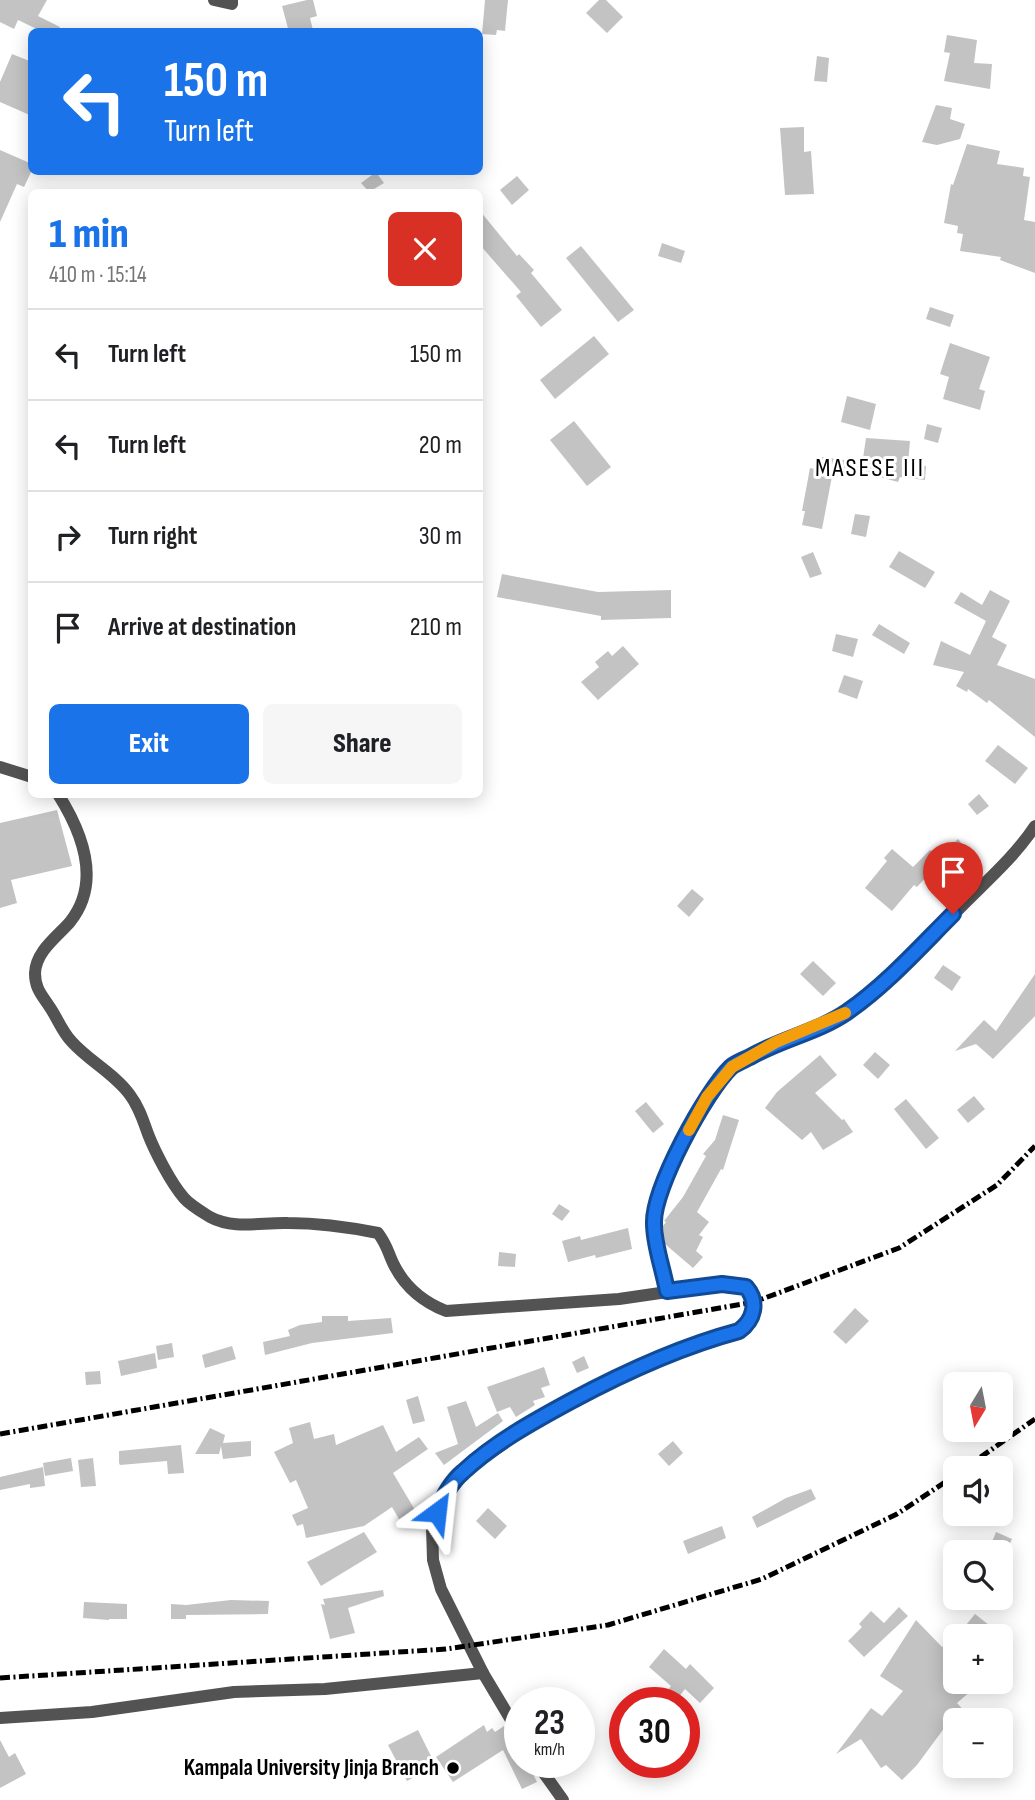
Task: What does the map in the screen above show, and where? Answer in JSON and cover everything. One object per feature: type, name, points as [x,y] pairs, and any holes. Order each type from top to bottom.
[{"type":"street","points":[[214,0],[232,4],[232,0]]},
{"type":"street","points":[[0,767],[28,776]]},
{"type":"street","points":[[60,798],[84,845],[87,878],[83,900],[71,920],[44,949],[35,970],[36,988],[71,1042],[106,1070],[129,1094],[142,1115],[149,1136],[166,1169],[185,1199],[212,1218],[238,1225],[296,1223],[378,1233],[388,1246],[393,1262],[407,1285],[427,1304],[446,1311],[618,1298],[722,1284],[742,1286],[752,1296],[754,1308],[750,1319],[739,1331],[670,1353],[617,1377],[538,1419],[461,1473],[443,1497],[432,1527],[432,1560],[441,1589],[457,1624],[504,1708]]},
{"type":"street","points":[[667,1291],[656,1246],[653,1222],[656,1205],[664,1180],[707,1097],[732,1067],[776,1042],[845,1013],[885,982],[1023,844],[1035,826]]},
{"type":"street","points":[[0,1718],[92,1712],[234,1692],[326,1689],[483,1673]]},
{"type":"street","points":[[547,1778],[563,1800]]},
{"type":"building","points":[[0,0],[47,0],[38,16],[60,27],[35,28],[18,20],[14,29],[0,22]]},
{"type":"building","points":[[313,0],[317,16],[310,18],[312,28],[288,28],[282,6]]},
{"type":"building","points":[[485,0],[508,0],[505,31],[497,30],[496,35],[483,34]]},
{"type":"building","points":[[599,0],[606,0],[623,17],[607,33],[586,13]]},
{"type":"building","points":[[947,35],[977,40],[974,63],[992,64],[990,89],[944,81],[950,53],[944,52]]},
{"type":"building","points":[[12,54],[28,60],[28,114],[0,102],[0,82]]},
{"type":"building","points":[[817,56],[829,58],[827,82],[814,81]]},
{"type":"building","points":[[936,105],[952,108],[950,119],[965,124],[960,139],[937,145],[922,142]]},
{"type":"building","points":[[804,127],[804,152],[811,151],[814,194],[785,195],[780,128]]},
{"type":"building","points":[[967,144],[1000,151],[997,164],[1024,168],[1023,176],[1030,177],[1024,220],[1035,222],[1035,273],[1000,260],[1001,257],[960,251],[963,234],[957,233],[958,226],[944,223],[951,184],[953,185]]},
{"type":"building","points":[[0,150],[28,162],[30,175],[24,187],[17,184],[0,222]]},
{"type":"building","points":[[372,175],[378,175],[384,183],[374,189],[366,189],[361,183]]},
{"type":"building","points":[[517,176],[529,190],[512,205],[500,190]]},
{"type":"building","points":[[483,215],[517,256],[519,254],[534,270],[531,273],[562,310],[541,327],[516,296],[521,292],[483,248]]},
{"type":"building","points":[[662,243],[685,251],[681,263],[658,256]]},
{"type":"building","points":[[581,246],[634,310],[618,322],[566,258]]},
{"type":"building","points":[[930,307],[954,315],[950,327],[926,319]]},
{"type":"building","points":[[594,336],[609,354],[555,399],[540,380]]},
{"type":"building","points":[[950,343],[990,357],[979,389],[985,391],[980,410],[943,399],[949,377],[940,374]]},
{"type":"building","points":[[847,396],[876,404],[870,430],[841,422]]},
{"type":"building","points":[[574,421],[611,467],[587,486],[550,440]]},
{"type":"building","points":[[927,424],[942,428],[938,443],[924,439]]},
{"type":"building","points":[[866,438],[910,441],[908,464],[926,466],[925,480],[900,477],[898,482],[861,472]]},
{"type":"building","points":[[822,457],[859,462],[857,475],[833,471],[822,529],[802,525],[805,511],[802,511],[810,468],[820,470]]},
{"type":"building","points":[[855,514],[870,516],[866,537],[851,534]]},
{"type":"building","points":[[899,551],[935,572],[925,588],[889,567]]},
{"type":"building","points":[[813,552],[822,574],[810,578],[801,557]]},
{"type":"building","points":[[502,574],[598,592],[671,590],[671,618],[601,620],[601,616],[497,597]]},
{"type":"building","points":[[990,590],[1010,601],[992,637],[1007,645],[997,665],[1035,679],[1035,737],[989,700],[987,703],[968,689],[967,692],[956,686],[964,672],[933,665],[941,641],[970,655],[986,621],[954,603],[961,592],[982,605]]},
{"type":"building","points":[[879,624],[910,643],[904,654],[872,635]]},
{"type":"building","points":[[836,634],[858,639],[853,657],[832,651]]},
{"type":"building","points":[[623,646],[639,664],[598,700],[581,682],[599,667],[595,662],[608,651],[612,656]]},
{"type":"building","points":[[844,675],[863,681],[857,699],[838,692]]},
{"type":"building","points":[[998,745],[1028,768],[1015,784],[985,761]]},
{"type":"building","points":[[979,794],[989,806],[977,815],[968,804]]},
{"type":"building","points":[[57,810],[72,866],[11,880],[17,903],[0,908],[0,823]]},
{"type":"building","points":[[958,839],[968,851],[956,861],[946,850]]},
{"type":"building","points":[[892,849],[913,867],[930,850],[941,861],[917,887],[914,885],[892,911],[865,888],[887,861],[884,858]]},
{"type":"building","points":[[692,889],[704,899],[689,917],[677,906]]},
{"type":"building","points":[[813,961],[836,983],[823,996],[800,974]]},
{"type":"building","points":[[943,965],[961,977],[952,991],[934,978]]},
{"type":"building","points":[[1035,974],[1035,1016],[993,1059],[976,1044],[955,1051],[984,1020],[996,1031]]},
{"type":"building","points":[[875,1052],[890,1065],[878,1079],[863,1065]]},
{"type":"building","points":[[820,1055],[837,1075],[815,1093],[844,1119],[853,1132],[823,1150],[811,1132],[802,1140],[765,1108],[777,1092]]},
{"type":"building","points":[[974,1096],[985,1109],[968,1123],[957,1110]]},
{"type":"building","points":[[906,1099],[939,1138],[926,1149],[894,1109]]},
{"type":"building","points":[[646,1102],[664,1124],[653,1133],[635,1111]]},
{"type":"building","points":[[723,1115],[739,1120],[723,1170],[721,1169],[697,1212],[709,1222],[699,1235],[703,1237],[696,1251],[703,1257],[693,1268],[665,1244],[663,1226],[706,1156],[703,1154],[715,1140]]},
{"type":"building","points":[[559,1204],[570,1211],[562,1221],[552,1214]]},
{"type":"building","points":[[628,1228],[632,1249],[568,1262],[562,1241],[580,1236],[581,1240]]},
{"type":"building","points":[[499,1252],[516,1254],[515,1267],[498,1266]]},
{"type":"building","points":[[855,1308],[869,1321],[846,1344],[833,1332]]},
{"type":"building","points":[[322,1316],[348,1316],[348,1321],[391,1318],[393,1333],[312,1343],[265,1355],[263,1342],[290,1336],[288,1330],[300,1325],[322,1322]]},
{"type":"building","points":[[172,1343],[174,1357],[158,1360],[156,1346]]},
{"type":"building","points":[[232,1346],[236,1359],[205,1368],[202,1355]]},
{"type":"building","points":[[155,1353],[157,1368],[121,1376],[118,1361]]},
{"type":"building","points":[[584,1356],[589,1368],[577,1373],[572,1362]]},
{"type":"building","points":[[544,1367],[550,1385],[541,1388],[545,1397],[533,1401],[535,1405],[516,1417],[510,1407],[497,1412],[487,1387]]},
{"type":"building","points":[[100,1371],[101,1384],[86,1385],[85,1372]]},
{"type":"building","points":[[418,1396],[425,1421],[413,1424],[406,1400]]},
{"type":"building","points":[[466,1401],[476,1427],[498,1413],[503,1421],[444,1465],[435,1453],[458,1444],[447,1407]]},
{"type":"building","points":[[310,1422],[314,1439],[334,1434],[336,1445],[383,1425],[396,1452],[419,1437],[428,1449],[393,1473],[415,1510],[399,1519],[392,1507],[364,1526],[306,1538],[303,1524],[297,1526],[292,1515],[308,1508],[296,1480],[290,1483],[274,1452],[293,1443],[289,1428]]},
{"type":"building","points":[[210,1428],[225,1435],[223,1443],[251,1441],[251,1456],[223,1459],[221,1446],[219,1454],[195,1454]]},
{"type":"building","points":[[673,1441],[683,1453],[669,1466],[658,1454]]},
{"type":"building","points":[[181,1445],[184,1473],[168,1474],[167,1461],[119,1463],[119,1451]]},
{"type":"building","points":[[71,1458],[73,1471],[45,1476],[43,1463]]},
{"type":"building","points":[[93,1458],[96,1486],[81,1487],[78,1460]]},
{"type":"building","points":[[43,1467],[45,1486],[30,1488],[30,1484],[0,1490],[0,1477]]},
{"type":"building","points":[[811,1489],[816,1499],[757,1528],[752,1517],[786,1498]]},
{"type":"building","points":[[488,1508],[507,1526],[495,1539],[476,1521]]},
{"type":"building","points":[[722,1526],[726,1538],[688,1554],[683,1541]]},
{"type":"building","points":[[364,1532],[377,1552],[321,1586],[307,1562]]},
{"type":"building","points":[[996,1532],[1012,1539],[1012,1540],[993,1540]]},
{"type":"building","points":[[383,1590],[384,1596],[348,1608],[355,1633],[330,1639],[321,1604],[325,1605],[323,1599]]},
{"type":"building","points":[[231,1600],[269,1601],[268,1614],[186,1615],[186,1619],[171,1619],[171,1604]]},
{"type":"building","points":[[84,1602],[127,1604],[127,1619],[83,1618]]},
{"type":"building","points":[[899,1607],[908,1616],[864,1657],[848,1641],[862,1627],[859,1624],[871,1611],[884,1623]]},
{"type":"building","points":[[975,1614],[988,1624],[967,1624]]},
{"type":"building","points":[[916,1620],[943,1646],[943,1694],[967,1694],[957,1703],[962,1708],[943,1708],[943,1730],[917,1765],[902,1780],[886,1765],[881,1768],[861,1739],[836,1754],[871,1708],[882,1716],[903,1691],[880,1676]]},
{"type":"building","points":[[664,1649],[686,1669],[690,1664],[714,1688],[700,1703],[700,1687],[670,1687],[649,1667]]},
{"type":"building","points":[[484,1725],[487,1732],[492,1728],[495,1732],[504,1726],[504,1752],[503,1750],[453,1782],[436,1757]]},
{"type":"building","points":[[418,1730],[436,1766],[407,1781],[388,1745]]},
{"type":"building","points":[[0,1740],[9,1757],[15,1753],[26,1774],[0,1788]]},
{"type":"building","points":[[517,1778],[535,1778],[537,1782],[522,1789]]},
{"type":"railway","points":[[0,1434],[754,1302],[899,1248],[997,1185],[1035,1146]]},
{"type":"railway","points":[[982,1456],[1035,1419]]},
{"type":"railway","points":[[0,1678],[446,1649],[608,1625],[762,1579],[897,1514],[943,1484]]},
{"type":"slow traffic","points":[[689,1130],[707,1097],[732,1067],[776,1042],[845,1013]]},
{"type":"place","name":"Kampala University Jinja Branch","points":[[453,1768]]},
{"type":"district","name":"MASESE III","points":[[870,468]]},
{"type":"route","points":[[437,1512],[443,1497],[461,1473],[538,1419],[617,1377],[670,1353],[739,1331],[745,1326],[754,1308],[754,1301],[746,1287],[722,1284],[667,1291],[653,1222],[664,1180],[684,1138],[707,1097],[732,1067],[776,1042],[845,1013],[885,982],[953,914]]}]
